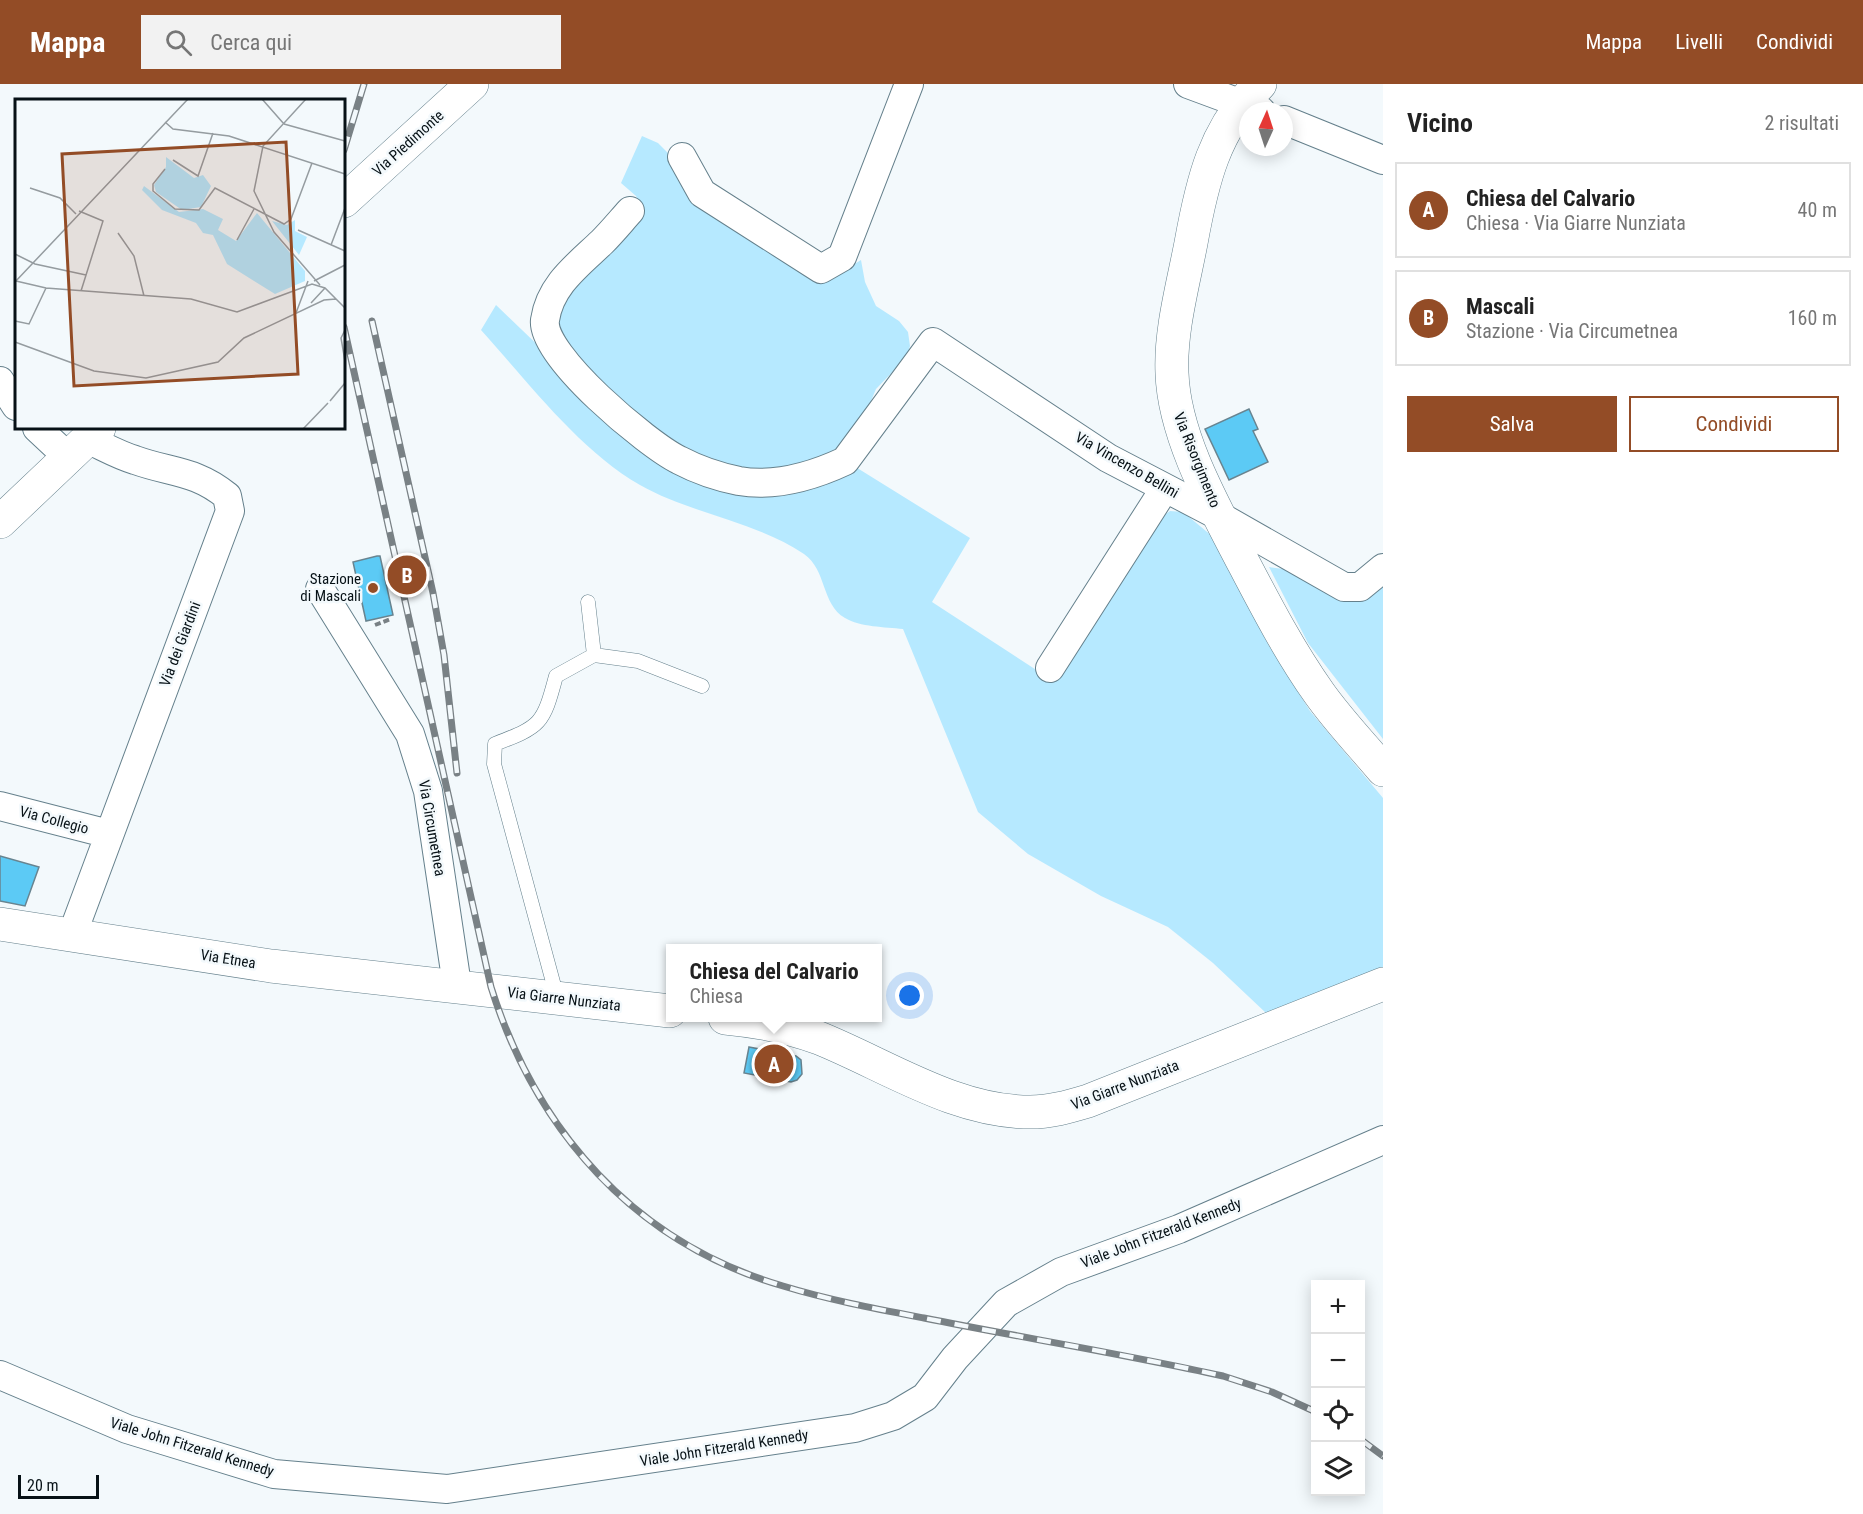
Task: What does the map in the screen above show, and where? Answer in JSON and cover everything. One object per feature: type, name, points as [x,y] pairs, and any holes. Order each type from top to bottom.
[{"type":"street","name":"Via Piedimonte","points":[[345,200],[472,84]]},
{"type":"street","points":[[682,157],[702,193],[821,269],[842,258],[909,84]]},
{"type":"street","points":[[1188,84],[1254,99]]},
{"type":"street","name":"Via Risorgimento","points":[[1254,99],[1214,149],[1198,205],[1178,314],[1172,372],[1177,413],[1221,517],[1291,651],[1319,694],[1383,770]]},
{"type":"street","points":[[1293,124],[1383,160]]},
{"type":"street","name":"Via Vincenzo Bellini","points":[[630,211],[565,277],[550,298],[545,323],[548,340],[565,364],[640,435],[679,460],[742,482],[790,481],[823,471],[845,461],[933,342],[1108,458],[1221,517],[1344,587],[1360,586],[1383,568]]},
{"type":"street","points":[[0,381],[15,404]]},
{"type":"street","name":"Via dei Giardini","points":[[41,429],[85,441],[134,460],[189,473],[212,484],[227,496],[230,512],[72,935]]},
{"type":"street","points":[[0,522],[85,441]]},
{"type":"street","points":[[1050,668],[1165,488]]},
{"type":"street","name":"Via Circumetnea","points":[[320,589],[410,734],[428,791],[457,986]]},
{"type":"street","name":"Via Collegio","points":[[0,806],[109,834]]},
{"type":"street","name":"Via Etnea","points":[[0,924],[271,966],[457,986]]},
{"type":"street","name":"Via Giarre Nunziata","points":[[457,986],[666,1011]]},
{"type":"street","name":"Via Giarre Nunziata","points":[[753,1022],[786,1028],[818,1038],[931,1088],[971,1102],[1029,1112],[1057,1110],[1088,1101],[1378,990]]},
{"type":"street","name":"Viale John Fitzerald Kennedy","points":[[0,1375],[127,1429],[274,1474],[447,1489],[855,1428],[893,1416],[925,1397],[955,1358],[1006,1304],[1061,1272],[1179,1229],[1383,1140]]},
{"type":"lane","points":[[588,602],[594,655]]},
{"type":"lane","points":[[557,999],[494,764],[495,744],[532,729],[546,712],[555,676],[594,655],[638,661],[702,687]]},
{"type":"shaded area","points":[[642,136],[658,143],[673,158],[843,271],[861,260],[865,282],[876,306],[899,321],[908,332],[910,346],[907,357],[876,389],[866,413],[838,454],[803,469],[723,470],[629,416],[556,337],[559,306],[642,209],[636,196],[621,183]]},
{"type":"shaded area","points":[[496,305],[627,431],[703,477],[854,466],[970,538],[932,602],[1044,675],[1161,517],[1170,511],[1183,512],[1212,536],[1268,644],[1310,711],[1383,798],[1383,972],[1266,1013],[1213,963],[1168,927],[1101,896],[1028,854],[978,812],[903,629],[865,625],[845,618],[837,612],[817,569],[804,554],[765,533],[660,495],[640,485],[596,453],[555,414],[481,330]]},
{"type":"shaded area","points":[[1269,567],[1383,582],[1383,739],[1308,643]]},
{"type":"building","points":[[1249,409],[1258,429],[1253,431],[1268,462],[1229,480],[1205,429]]},
{"type":"building","name":"Stazione di Mascali","points":[[380,556],[393,615],[366,621],[353,562]]},
{"type":"building","points":[[0,856],[39,867],[25,906],[0,901]]},
{"type":"building","points":[[749,1047],[796,1056],[801,1060],[802,1074],[797,1080],[791,1082],[744,1073]]},
{"type":"railway","points":[[345,147],[364,84]]},
{"type":"railway","points":[[372,321],[433,593],[444,655],[457,773]]},
{"type":"railway","points":[[345,331],[491,987],[510,1039],[535,1088],[564,1134],[598,1174],[637,1210],[681,1241],[730,1267],[783,1286],[871,1308],[1223,1376],[1272,1392],[1311,1410]]},
{"type":"railway","points":[[1364,1442],[1383,1456]]},
{"type":"place","name":"Mascali","points":[[407,575]]},
{"type":"place","name":"Stazione di Mascali","points":[[373,588]]},
{"type":"place","name":"Chiesa del Calvario","points":[[774,1064]]}]
